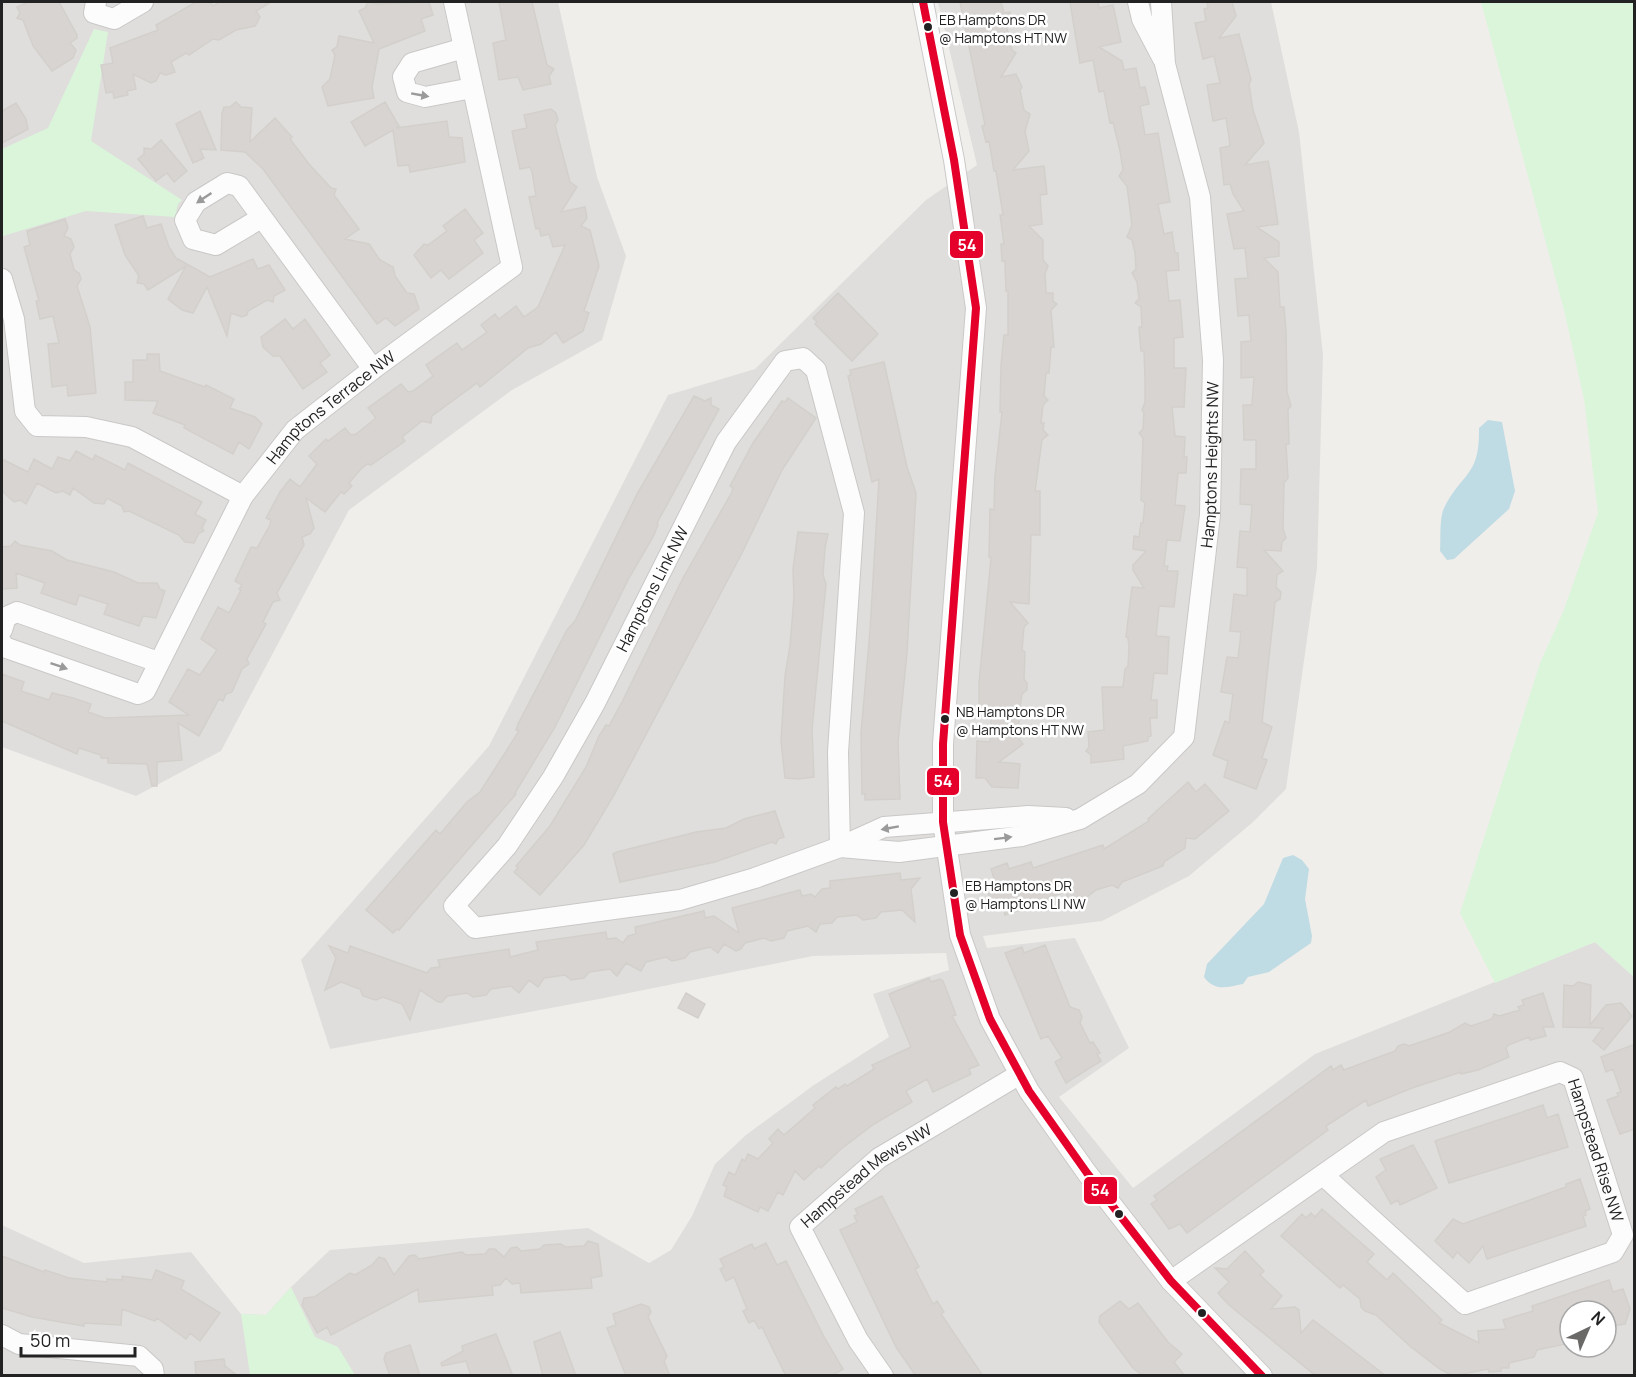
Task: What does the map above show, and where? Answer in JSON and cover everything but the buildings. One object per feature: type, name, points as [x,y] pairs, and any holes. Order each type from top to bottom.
[{"type":"street","points":[[96,2],[94,13],[114,19],[143,2]]},
{"type":"street","name":"Hamptons Terrace NW","points":[[2,644],[4,647],[138,694],[145,691],[243,496],[295,430],[372,369],[512,267],[454,2]]},
{"type":"street","points":[[923,2],[954,160],[976,308],[943,744],[945,845],[960,935],[990,1019],[1020,1074],[1087,1173],[1171,1281],[1262,1376]]},
{"type":"street","name":"Hamptons Heights NW","points":[[1138,2],[1142,19],[1165,64]]},
{"type":"street","name":"Hamptons Heights NW","points":[[945,845],[1022,836],[1080,819],[1138,784],[1184,737],[1210,515],[1213,360],[1200,197],[1165,64],[1161,2]]},
{"type":"street","points":[[464,48],[411,63],[403,77],[407,92],[425,98],[472,88]]},
{"type":"street","points":[[261,218],[372,369]]},
{"type":"street","points":[[2,279],[14,319],[25,411],[37,426],[86,427],[132,437],[243,496]]},
{"type":"street","name":"Hamptons Link NW","points":[[840,847],[838,752],[854,513],[816,370],[803,358],[785,361],[726,442],[595,703],[553,777],[507,846],[454,906],[475,928],[669,902],[755,878],[840,847],[884,827],[943,822]]},
{"type":"street","points":[[2,630],[6,617],[16,612],[158,662]]},
{"type":"street","points":[[943,822],[1028,816],[1080,819]]},
{"type":"street","name":"Hamptons Link NW","points":[[840,847],[899,852],[945,845]]},
{"type":"street","name":"Hampstead Rise NW","points":[[1171,1281],[1384,1132],[1560,1072],[1573,1078],[1623,1235],[1613,1252],[1465,1304],[1323,1175]]},
{"type":"street","name":"Hampstead Mews NW","points":[[883,1376],[858,1340],[800,1227],[879,1158],[1020,1074]]},
{"type":"street","points":[[2,1335],[19,1344],[139,1356],[153,1369],[154,1376]]},
{"type":"shaded area","points":[[2,2],[558,2],[597,177],[626,256],[602,340],[512,390],[349,510],[221,751],[136,796],[2,747]]},
{"type":"shaded area","points":[[938,2],[1271,2],[1299,132],[1323,355],[1317,568],[1286,789],[1253,822],[1189,876],[1102,921],[983,936],[987,948],[1075,938],[1129,1048],[1059,1097],[1133,1188],[1315,1054],[1595,942],[1634,977],[1634,1375],[2,1376],[2,1225],[84,1263],[191,1252],[241,1314],[266,1315],[291,1287],[330,1250],[588,1228],[649,1263],[671,1250],[692,1216],[715,1164],[746,1135],[814,1085],[889,1037],[873,994],[949,970],[946,953],[813,956],[330,1049],[301,960],[489,746],[668,395],[755,369],[926,200],[977,165]]},
{"type":"green space","points":[[1481,2],[1634,2],[1634,977],[1595,942],[1495,983],[1460,913],[1540,663],[1563,612],[1598,513],[1584,399],[1564,310]]},
{"type":"green space","points":[[94,29],[108,32],[91,141],[182,200],[178,204],[175,217],[86,211],[3,236],[2,149],[48,128]]},
{"type":"green space","points":[[291,1287],[315,1337],[338,1347],[355,1375],[250,1375],[241,1314],[266,1315]]},
{"type":"water","points":[[1488,420],[1502,422],[1515,491],[1509,509],[1454,559],[1447,560],[1440,551],[1442,512],[1473,465],[1479,444],[1479,428]]},
{"type":"water","points":[[1293,855],[1302,860],[1309,869],[1305,899],[1312,936],[1311,943],[1269,972],[1248,977],[1243,984],[1222,987],[1212,985],[1204,977],[1207,964],[1264,904],[1283,858]]},
{"type":"transit line","name":"54","points":[[923,2],[954,160],[976,308],[943,744],[943,822],[960,935],[990,1019],[1029,1091],[1087,1173],[1171,1281],[1262,1376]]},
{"type":"place","name":"EB Hamptons DR @ Hamptons HT NW","points":[[928,27]]},
{"type":"place","name":"NB Hamptons DR @ Hamptons HT NW","points":[[945,719]]},
{"type":"place","name":"EB Hamptons DR @ Hamptons LI NW","points":[[954,893]]}]
